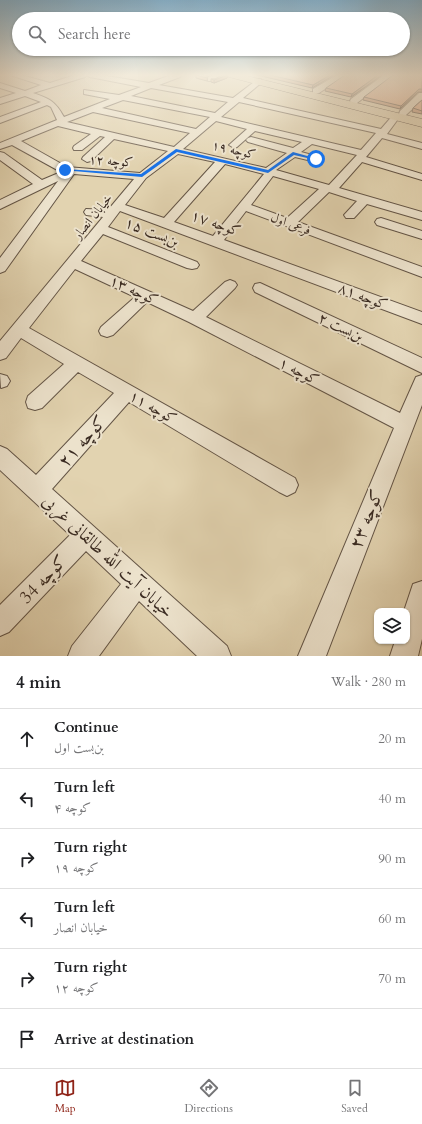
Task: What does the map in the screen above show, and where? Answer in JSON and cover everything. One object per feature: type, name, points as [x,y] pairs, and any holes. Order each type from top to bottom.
[{"type":"main road","points":[[365,106],[400,115],[422,117]]},
{"type":"main road","points":[[369,106],[422,122]]},
{"type":"street","points":[[1,124],[40,106]]},
{"type":"street","points":[[53,106],[59,122]]},
{"type":"street","points":[[5,143],[33,133],[24,128],[59,122],[101,106]]},
{"type":"street","points":[[162,106],[216,117],[310,141],[362,156],[402,175],[422,177]]},
{"type":"street","name":"خیابان انصار","points":[[0,353],[142,176],[229,106]]},
{"type":"street","points":[[269,106],[306,112],[382,133],[422,146]]},
{"type":"street","points":[[289,223],[330,188],[410,106]]},
{"type":"street","points":[[93,109],[198,132]]},
{"type":"street","points":[[295,121],[306,112]]},
{"type":"street","name":"کوچه ۱۹","points":[[59,122],[98,130],[112,136],[270,171],[422,216]]},
{"type":"street","points":[[44,124],[76,137]]},
{"type":"street","points":[[234,146],[254,127]]},
{"type":"street","points":[[78,148],[98,130]]},
{"type":"street","points":[[87,159],[112,136]]},
{"type":"street","points":[[250,140],[316,159]]},
{"type":"street","points":[[216,241],[270,171],[310,141]]},
{"type":"street","name":"کوچه ۱۲","points":[[5,143],[65,170],[96,177],[142,176]]},
{"type":"street","points":[[0,155],[41,184]]},
{"type":"street","points":[[167,224],[222,161]]},
{"type":"street","points":[[0,205],[41,184],[71,171]]},
{"type":"street","points":[[0,268],[17,245],[47,212],[63,188],[71,171]]},
{"type":"street","points":[[0,194],[12,199]]},
{"type":"street","points":[[350,215],[365,199]]},
{"type":"street","name":"فرعی اول","points":[[244,206],[422,272]]},
{"type":"street","name":"کوچه ۱۷","points":[[90,212],[115,210],[167,224],[303,273]]},
{"type":"street","points":[[381,222],[420,240]]},
{"type":"street","name":"بن‌بست ۱۵","points":[[100,228],[192,265]]},
{"type":"street","name":"کوچه ۱۳","points":[[72,262],[195,318]]},
{"type":"street","name":"کوچه ۸۱","points":[[303,273],[422,318]]},
{"type":"street","points":[[195,318],[230,285]]},
{"type":"street","name":"بن‌بست ۲","points":[[260,288],[422,366]]},
{"type":"street","points":[[107,331],[145,296]]},
{"type":"street","name":"کوچه ۱","points":[[195,318],[404,424]]},
{"type":"street","name":"کوچه ۱۱","points":[[19,329],[287,485]]},
{"type":"street","points":[[35,402],[77,362]]},
{"type":"street","name":"کوچه ۲۳","points":[[312,656],[422,382]]},
{"type":"street","name":"کوچه ۲۱","points":[[37,490],[127,392]]},
{"type":"street","name":"خیابان آیت الله طالقانی غربی","points":[[2,461],[37,490],[217,656]]},
{"type":"street","name":"کوچه 34","points":[[0,623],[86,535]]},
{"type":"street","points":[[82,656],[138,583]]},
{"type":"street","points":[[404,656],[421,600]]},
{"type":"building","points":[[416,106],[422,106],[422,111],[413,108]]},
{"type":"route","points":[[65,170],[142,176],[176,150],[268,171],[293,153],[316,159]]}]
